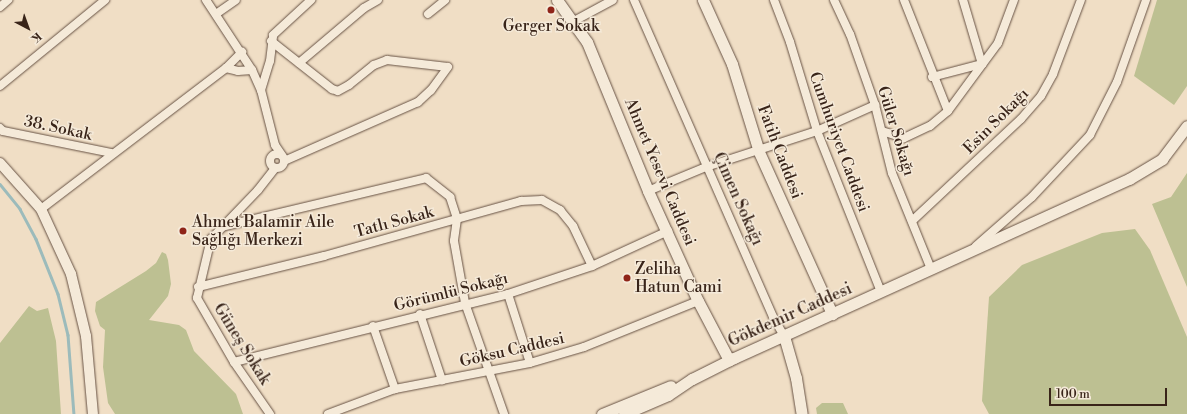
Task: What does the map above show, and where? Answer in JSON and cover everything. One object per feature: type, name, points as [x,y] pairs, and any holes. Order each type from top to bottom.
[{"type":"main road","name":"Ahmet Yesevi Caddesi","points":[[557,0],[574,21],[587,42],[648,191],[668,231],[698,301],[729,360]]},
{"type":"main road","name":"Fatih Caddesi","points":[[702,0],[732,64],[759,152],[832,314]]},
{"type":"main road","name":"Gökdemir Caddesi","points":[[624,414],[668,395],[692,379],[729,360],[1149,169],[1175,145],[1187,126]]},
{"type":"main road","name":"Çimen Sokağı","points":[[784,336],[796,378],[802,414]]},
{"type":"main road","points":[[602,414],[692,379]]},
{"type":"street","points":[[0,7],[8,0]]},
{"type":"street","points":[[0,86],[105,0]]},
{"type":"street","points":[[206,0],[242,52],[252,70],[261,90],[274,145],[284,159]]},
{"type":"street","points":[[216,14],[236,0]]},
{"type":"street","points":[[261,90],[270,61],[271,41],[277,29],[311,0]]},
{"type":"street","points":[[299,63],[364,8],[378,0]]},
{"type":"street","points":[[428,14],[445,0]]},
{"type":"street","points":[[574,21],[613,0]]},
{"type":"street","name":"Çimen Sokağı","points":[[634,0],[706,167],[773,317],[784,336]]},
{"type":"street","name":"Cumhuriyet Caddesi","points":[[774,0],[779,8],[817,131],[881,292]]},
{"type":"street","name":"Güler Sokağı","points":[[834,0],[850,34],[875,105],[892,173],[931,269]]},
{"type":"street","points":[[904,0],[932,77],[948,111]]},
{"type":"street","points":[[963,0],[982,64]]},
{"type":"street","points":[[882,131],[904,138],[930,126],[948,111],[998,43],[1014,0]]},
{"type":"street","name":"Esin Sokağı","points":[[912,221],[1021,119],[1041,96],[1053,74],[1081,0]]},
{"type":"street","name":"Gökdemir Caddesi","points":[[972,250],[1032,197],[1090,135],[1117,82],[1146,0]]},
{"type":"street","points":[[198,287],[211,239],[258,190],[275,168],[281,167],[284,159],[418,102],[431,90],[448,68],[387,60],[374,65],[349,85],[338,91],[332,89],[271,41]]},
{"type":"street","points":[[41,209],[111,153],[226,68],[242,52]]},
{"type":"street","points":[[932,77],[982,64]]},
{"type":"street","points":[[226,68],[238,71],[252,70]]},
{"type":"street","points":[[648,191],[706,167],[759,152],[817,131],[875,105]]},
{"type":"street","name":"38. Sokak","points":[[0,128],[3,131],[111,153]]},
{"type":"street","points":[[274,145],[271,165],[275,168]]},
{"type":"street","points":[[271,158],[277,154],[284,159]]},
{"type":"street","points":[[0,163],[41,209],[71,274],[86,336],[93,414]]},
{"type":"street","points":[[221,227],[426,178],[450,198],[457,220],[454,241],[465,302],[487,369],[504,414]]},
{"type":"street","name":"Tatlı Sokak","points":[[198,287],[457,220],[500,205],[542,200],[560,210],[573,226],[592,266]]},
{"type":"street","name":"Görümlü Sokağı","points":[[234,362],[465,302],[508,294],[592,266],[668,231]]},
{"type":"street","name":"Güneş Sokak","points":[[198,287],[196,298],[234,362],[270,414]]},
{"type":"street","points":[[508,294],[530,363]]},
{"type":"street","name":"Göksu Caddesi","points":[[328,414],[395,389],[487,369],[530,363],[584,347],[698,301]]},
{"type":"street","points":[[420,314],[442,380]]},
{"type":"street","points":[[373,326],[395,389]]},
{"type":"green space","points":[[1157,0],[1187,0],[1187,86],[1174,105],[1134,76]]},
{"type":"green space","points":[[1187,173],[1187,287],[1152,204],[1171,197]]},
{"type":"green space","points":[[1135,229],[1150,250],[1187,337],[1187,414],[989,414],[982,401],[989,297],[1022,265],[1102,233]]},
{"type":"green space","points":[[162,252],[166,254],[168,260],[171,284],[168,296],[149,320],[179,325],[186,330],[194,351],[236,394],[243,414],[115,414],[108,403],[103,367],[105,330],[100,326],[95,311],[96,302],[146,271],[156,263]]},
{"type":"green space","points":[[29,306],[37,311],[48,308],[56,341],[61,414],[0,414],[0,343]]},
{"type":"green space","points":[[822,403],[843,403],[848,414],[817,414],[816,408]]},
{"type":"waterway","points":[[0,184],[20,209],[36,239],[58,294],[68,335],[74,414]]},
{"type":"place","name":"Gerger Sokak","points":[[551,10]]},
{"type":"place","name":"Ahmet Balamir Aile Sağlığı Merkezi","points":[[183,231]]},
{"type":"place","name":"Zeliha Hatun Cami","points":[[627,278]]}]
